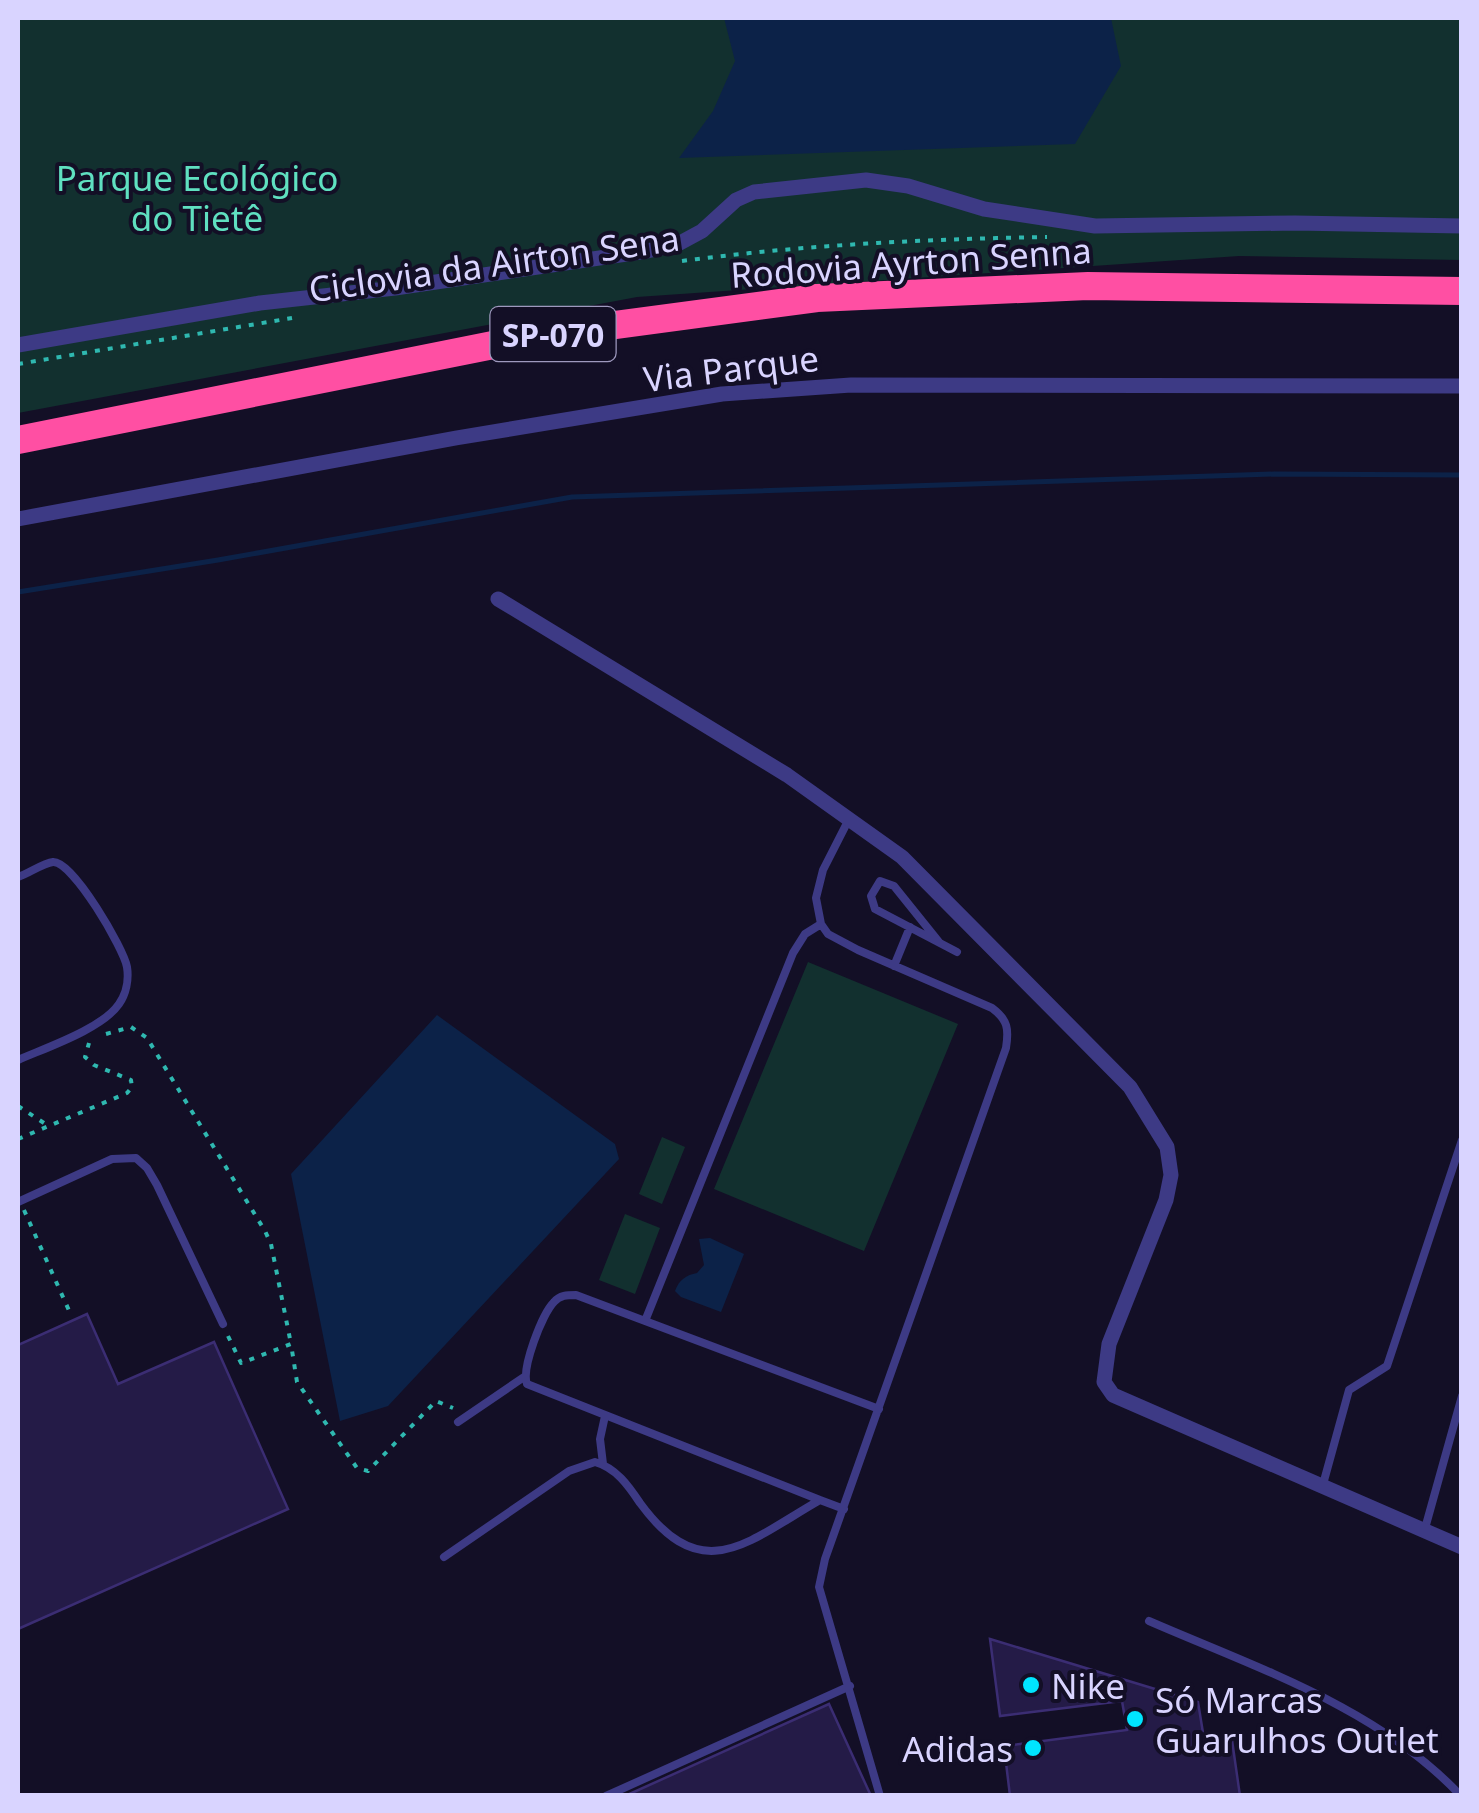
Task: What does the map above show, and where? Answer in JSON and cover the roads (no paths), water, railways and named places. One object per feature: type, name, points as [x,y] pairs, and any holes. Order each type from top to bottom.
[{"type":"highway","name":"Rodovia Ayrton Senna","points":[[18,440],[548,334],[818,298],[1088,286],[1462,291]]},
{"type":"street","points":[[18,345],[260,304],[648,252],[678,244],[702,230],[736,200],[754,192],[866,180],[908,186],[1011,214],[1095,226],[1462,226]]},
{"type":"street","name":"Via Parque","points":[[18,520],[456,438],[722,394],[851,385],[1462,386]]},
{"type":"street","points":[[498,598],[787,774],[902,857],[1130,1087],[1154,1120],[1167,1148],[1171,1175],[1166,1200],[1106,1354],[1104,1382],[1113,1395],[1462,1547]]},
{"type":"lane","points":[[850,818],[823,870],[816,898],[820,924],[837,940],[992,1008],[1006,1021],[1008,1036],[825,1559],[819,1587],[880,1796]]},
{"type":"lane","points":[[18,878],[52,862],[63,865],[86,891],[127,964],[121,1002],[108,1016],[18,1060]]},
{"type":"lane","points":[[940,942],[894,886],[880,881],[871,896],[875,909],[956,952]]},
{"type":"lane","points":[[644,1321],[793,953],[805,934],[820,924]]},
{"type":"lane","points":[[894,966],[910,928]]},
{"type":"lane","points":[[1322,1488],[1349,1390],[1387,1366],[1462,1140]]},
{"type":"lane","points":[[18,1202],[112,1159],[136,1158],[157,1185],[223,1324]]},
{"type":"lane","points":[[844,1509],[535,1390],[524,1377],[524,1368],[549,1307],[557,1298],[576,1295],[879,1408]]},
{"type":"lane","points":[[461,1420],[524,1377]]},
{"type":"lane","points":[[1424,1532],[1462,1396]]},
{"type":"lane","points":[[603,1464],[600,1439],[604,1416]]},
{"type":"lane","points":[[444,1557],[588,1462],[603,1464],[624,1480],[668,1534],[700,1551],[734,1549],[820,1500]]},
{"type":"lane","points":[[1150,1622],[1276,1676],[1382,1728],[1462,1796]]},
{"type":"lane","points":[[606,1796],[850,1686]]},
{"type":"water","points":[[724,18],[1111,18],[1121,66],[1075,144],[679,158],[713,111],[735,61]]},
{"type":"water","points":[[437,1015],[615,1144],[619,1159],[388,1406],[340,1421],[291,1174]]},
{"type":"water","points":[[710,1238],[744,1254],[721,1312],[675,1291],[683,1279],[704,1265],[699,1239]]},
{"type":"waterway","points":[[18,592],[572,497],[1274,474],[1462,475]]},
{"type":"place","name":"Nike","points":[[1031,1685]]},
{"type":"place","name":"Só Marcas Guarulhos Outlet","points":[[1135,1719]]},
{"type":"place","name":"Adidas","points":[[1033,1748]]},
{"type":"park label","name":"Parque Ecológico do Tietê","points":[[197,197]]}]
